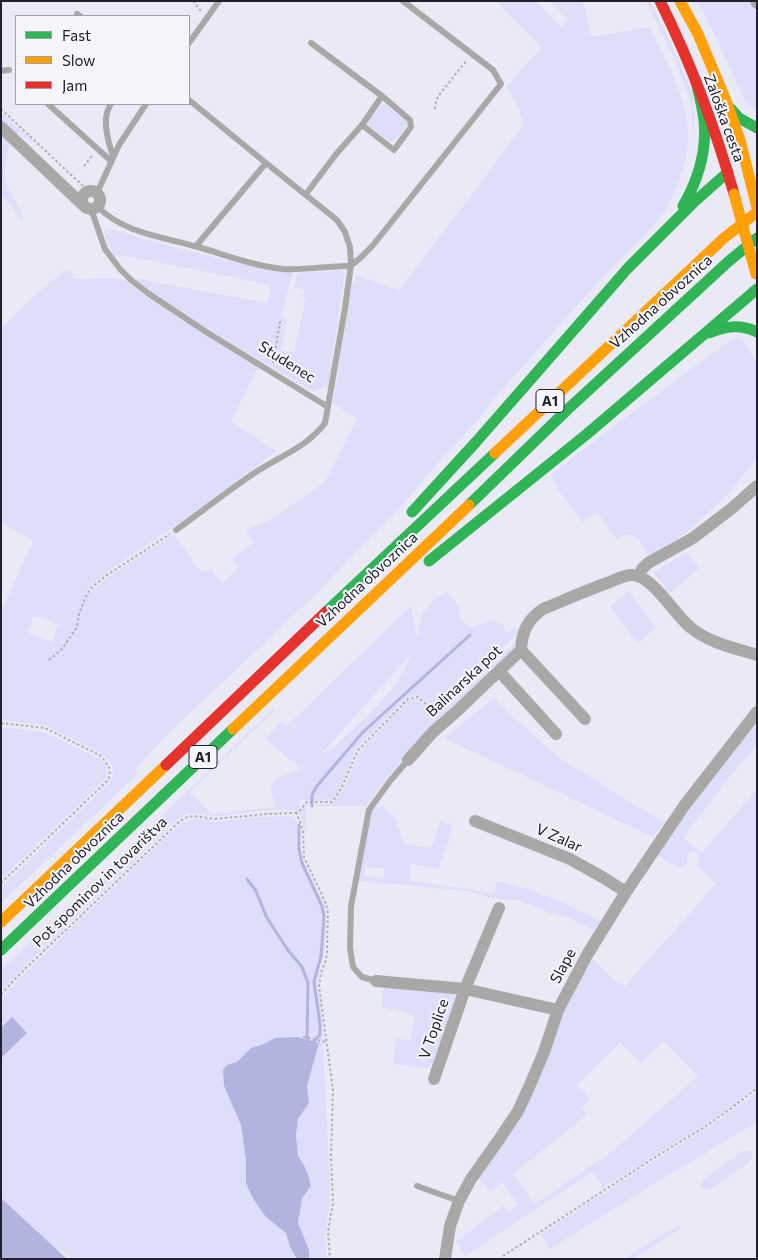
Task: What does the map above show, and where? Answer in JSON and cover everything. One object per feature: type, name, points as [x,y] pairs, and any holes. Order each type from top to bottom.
[{"type":"main road","name":"Zaloška cesta","points":[[660,1],[708,110],[728,172],[756,276]]},
{"type":"main road","name":"Zaloška cesta","points":[[680,1],[698,34],[727,103],[740,140],[757,210]]},
{"type":"main road","points":[[666,229],[685,202],[694,185],[700,167],[704,129],[696,81]]},
{"type":"main road","points":[[727,103],[739,118],[757,128]]},
{"type":"main road","points":[[402,523],[476,442],[588,313],[666,229],[728,172],[757,151]]},
{"type":"main road","name":"Vzhodna obvoznica","points":[[1,922],[346,593],[724,238],[757,210]]},
{"type":"main road","name":"Vzhodna obvoznica","points":[[1,950],[607,372],[722,267],[757,238]]},
{"type":"main road","points":[[340,626],[366,615],[416,571],[587,434],[757,290]]},
{"type":"main road","points":[[699,338],[716,330],[732,326],[745,327],[757,332]]},
{"type":"main road","points":[[346,593],[356,568]]},
{"type":"street","points":[[1,127],[15,139],[29,145],[90,200]]},
{"type":"street","points":[[757,486],[693,538],[648,563],[642,569],[639,576],[652,585],[689,626],[703,636],[715,642],[757,655]]},
{"type":"street","name":"Balinarska pot","points":[[408,760],[433,732],[521,650],[521,641],[526,626],[532,617],[543,609],[587,590],[628,576],[639,576]]},
{"type":"street","points":[[521,650],[585,719]]},
{"type":"street","points":[[499,671],[556,734]]},
{"type":"street","name":"Slape","points":[[445,1259],[450,1226],[459,1202],[471,1179],[518,1111],[544,1052],[558,1010],[587,955],[626,892],[689,799],[757,712]]},
{"type":"street","name":"V Zalar","points":[[475,821],[570,860],[626,892]]},
{"type":"street","name":"V Toplice","points":[[434,1079],[465,989],[499,908]]},
{"type":"street","name":"V Toplice","points":[[376,981],[465,989],[558,1010]]},
{"type":"lane","points":[[190,42],[219,1]]},
{"type":"lane","points":[[145,105],[119,145],[90,200],[104,213],[138,231],[152,236],[196,246],[255,264],[282,269],[351,265],[374,244],[501,84],[493,70],[403,1]]},
{"type":"lane","points":[[312,43],[382,96],[410,120],[411,127],[394,150],[362,125]]},
{"type":"lane","points":[[1,71],[10,70]]},
{"type":"lane","points":[[306,194],[362,125],[382,96]]},
{"type":"lane","points":[[176,530],[251,475],[307,441],[325,423],[351,265],[350,247],[345,232],[337,220],[190,101]]},
{"type":"lane","points":[[49,105],[98,149],[112,159]]},
{"type":"lane","points":[[110,105],[106,116],[108,143],[112,159]]},
{"type":"lane","points":[[196,246],[266,163]]},
{"type":"lane","name":"Studenec","points":[[90,200],[105,249],[120,270],[130,280],[208,333],[328,407]]},
{"type":"lane","points":[[376,981],[362,977],[353,967],[350,948],[351,906],[369,810],[408,760]]},
{"type":"lane","points":[[417,1186],[459,1202]]},
{"type":"path","points":[[193,1],[208,17]]},
{"type":"path","points":[[435,110],[436,100],[439,95],[471,54]]},
{"type":"path","points":[[1,109],[82,184],[90,200]]},
{"type":"path","points":[[84,166],[98,149]]},
{"type":"path","points":[[272,372],[280,323]]},
{"type":"path","points":[[49,660],[62,649],[77,627],[79,614],[91,588],[107,575],[176,530]]},
{"type":"path","points":[[330,1259],[328,1231],[333,1203],[331,1156],[333,1090],[319,986],[320,973],[326,960],[328,913],[326,904],[304,857],[302,830],[296,812],[307,802],[333,801],[342,789],[358,750],[408,698],[418,697],[435,711],[447,704]]},
{"type":"path","points":[[1,723],[45,728],[101,756],[109,765],[110,775],[108,780],[1,883]]},
{"type":"path","name":"Pot spominov in tovarištva","points":[[1,994],[180,821],[194,816],[215,819],[296,812]]},
{"type":"path","points":[[303,1037],[326,1042]]},
{"type":"path","points":[[503,1256],[706,1126],[757,1088]]},
{"type":"shaded area","points":[[496,1],[536,1],[561,27],[568,19],[550,1],[579,1],[585,8],[591,37],[650,27],[682,99],[688,130],[687,154],[677,187],[667,208],[655,224],[599,281],[498,394],[482,415],[405,502],[313,597],[172,730],[135,769],[139,773],[1,903],[1,887],[111,781],[113,775],[111,763],[102,754],[45,725],[1,720],[1,612],[33,541],[1,522],[1,328],[45,286],[65,271],[73,274],[73,279],[125,279],[150,299],[258,367],[231,421],[277,451],[175,526],[104,574],[88,588],[90,593],[111,575],[174,534],[197,567],[202,571],[211,570],[223,583],[239,566],[232,559],[254,542],[246,530],[270,520],[325,482],[357,419],[333,403],[351,288],[356,275],[399,290],[523,124],[517,105],[506,87],[541,48]],"holes":[[[33,616],[58,624],[53,642],[28,634]]]},
{"type":"shaded area","points":[[646,1],[650,1],[693,94],[695,148],[691,102],[671,51]]},
{"type":"shaded area","points":[[697,1],[750,1],[757,15],[757,111],[744,99],[715,35]]},
{"type":"shaded area","points":[[384,104],[406,120],[407,125],[391,142],[368,125],[367,121],[380,105]]},
{"type":"shaded area","points":[[1,112],[33,142],[22,134],[13,132],[1,121]]},
{"type":"shaded area","points":[[1,133],[9,141],[5,168],[6,182],[20,211],[23,223],[11,205],[1,195]]},
{"type":"shaded area","points":[[105,229],[112,229],[143,239],[257,268],[277,272],[293,272],[281,317],[287,319],[281,351],[294,352],[306,299],[303,297],[305,290],[294,286],[298,272],[345,271],[328,387],[322,387],[314,392],[148,291],[133,278],[267,303],[271,285],[126,256],[115,257],[106,240]]},
{"type":"shaded area","points":[[738,337],[743,341],[757,363],[757,458],[731,491],[690,530],[649,557],[638,539],[627,534],[617,540],[597,513],[582,522],[560,493],[551,475],[615,425],[724,345]]},
{"type":"shaded area","points":[[687,552],[699,568],[670,593],[653,572]]},
{"type":"shaded area","points":[[629,591],[656,628],[637,643],[610,606]]},
{"type":"shaded area","points":[[447,593],[456,602],[461,619],[468,626],[494,621],[503,624],[506,633],[515,627],[519,632],[441,705],[435,707],[429,705],[418,695],[407,697],[356,749],[340,788],[331,801],[300,800],[298,810],[266,810],[215,817],[194,813],[186,814],[179,818],[1,991],[1,970],[273,709],[275,710],[190,792],[212,814],[275,807],[271,788],[274,780],[298,770],[298,765],[266,739],[281,721],[287,726],[411,606],[417,637],[422,615],[436,597]],"holes":[[[411,654],[398,682],[369,714],[332,749],[323,752]]]},
{"type":"shaded area","points":[[517,642],[512,652],[416,743],[366,806],[315,806],[315,804],[330,804],[334,801],[343,790],[361,750],[409,700],[417,699],[436,714],[449,706]]},
{"type":"shaded area","points":[[495,698],[558,757],[664,823],[653,837],[444,738]]},
{"type":"shaded area","points":[[757,720],[757,745],[731,775],[683,838],[702,853],[757,789],[757,1085],[706,1124],[603,1188],[592,1172],[465,1256],[456,1242],[503,1206],[508,1213],[518,1205],[502,1182],[491,1191],[478,1178],[591,957],[616,982],[625,986],[716,883],[697,865],[700,856],[693,851],[688,854],[687,866],[677,867],[656,854]],"holes":[[[664,1041],[698,1076],[614,1150],[535,1204],[513,1174],[587,1115],[581,1108],[590,1099],[577,1085],[620,1043],[641,1063]]]},
{"type":"shaded area","points":[[1,727],[44,732],[100,759],[106,766],[107,777],[1,879]]},
{"type":"shaded area","points":[[306,805],[306,834],[299,812]]},
{"type":"shaded area","points":[[376,807],[383,807],[395,818],[404,844],[432,848],[440,821],[452,825],[438,869],[411,864],[410,881],[494,894],[497,881],[550,897],[600,921],[594,931],[569,918],[515,900],[493,898],[468,891],[357,881],[371,812]],"holes":[[[365,867],[384,868],[384,878],[364,876]]]},
{"type":"shaded area","points":[[294,816],[299,831],[298,846],[326,912],[324,956],[318,971],[317,986],[321,1005],[330,1184],[329,1211],[325,1237],[327,1259],[309,1259],[309,1250],[298,1223],[302,1198],[311,1186],[305,1167],[298,1156],[296,1135],[298,1119],[309,1103],[307,1086],[319,1044],[275,1038],[251,1048],[237,1062],[227,1065],[223,1070],[224,1086],[241,1125],[246,1160],[246,1183],[254,1200],[265,1216],[286,1233],[290,1247],[297,1259],[73,1259],[66,1253],[51,1246],[1,1198],[1,998],[181,823],[194,819],[215,822],[259,817]]},
{"type":"shaded area","points":[[383,984],[460,993],[432,1064],[427,1068],[393,1064],[396,1038],[411,1041],[414,1015],[382,1007]]},
{"type":"shaded area","points":[[757,1092],[757,1122],[550,1249],[541,1234],[718,1121]]},
{"type":"shaded area","points":[[744,1150],[751,1151],[753,1156],[750,1162],[711,1189],[703,1190],[700,1185],[704,1179]]},
{"type":"shaded area","points":[[678,1225],[680,1229],[633,1259],[624,1259]]},
{"type":"water","points":[[12,1017],[27,1033],[1,1058],[1,1028]]},
{"type":"water","points":[[297,1037],[319,1043],[307,1086],[309,1103],[298,1119],[296,1135],[298,1156],[305,1167],[311,1186],[302,1198],[298,1223],[309,1250],[309,1259],[297,1259],[290,1247],[286,1233],[265,1216],[249,1190],[246,1183],[246,1160],[241,1125],[224,1086],[223,1070],[227,1065],[237,1062],[251,1048],[275,1038]]},
{"type":"water","points":[[1,1198],[67,1259],[1,1259]]},
{"type":"waterway","points":[[312,806],[312,795],[316,787],[363,732],[470,635]]},
{"type":"waterway","points":[[299,825],[299,849],[302,863],[322,906],[324,917],[321,956],[314,982],[320,1035],[313,1042]]},
{"type":"waterway","points":[[247,879],[256,891],[266,916],[287,949],[302,967],[308,983],[307,1041]]},
{"type":"traffic: fast","points":[[683,206],[693,186],[703,154],[704,120],[696,81]]},
{"type":"traffic: fast","points":[[730,108],[739,118],[757,128]]},
{"type":"traffic: fast","points":[[412,512],[476,442],[628,268],[693,203],[728,172]]},
{"type":"traffic: fast","points":[[469,505],[567,410],[729,261],[757,238]]},
{"type":"traffic: fast","points":[[429,561],[587,434],[757,289]]},
{"type":"traffic: fast","points":[[709,333],[733,327],[751,329],[757,332]]},
{"type":"traffic: fast","points":[[326,612],[495,453]]},
{"type":"traffic: fast","points":[[1,950],[233,729]]},
{"type":"traffic: slow","points":[[680,1],[698,34],[727,103],[740,140],[757,208]]},
{"type":"traffic: slow","points":[[734,194],[756,274]]},
{"type":"traffic: slow","points":[[495,453],[724,238],[757,212]]},
{"type":"traffic: slow","points":[[233,729],[469,505]]},
{"type":"traffic: slow","points":[[1,922],[166,765]]},
{"type":"traffic: jam","points":[[660,1],[682,48],[701,96],[719,144],[734,194]]},
{"type":"traffic: jam","points":[[166,765],[326,612]]}]
